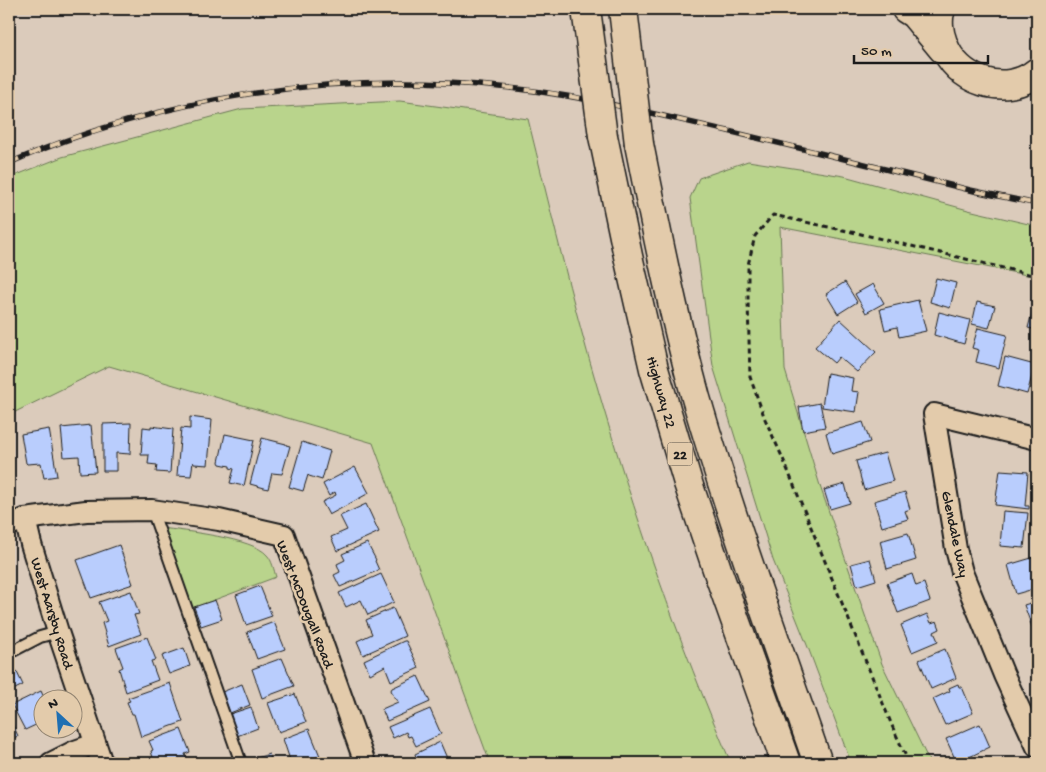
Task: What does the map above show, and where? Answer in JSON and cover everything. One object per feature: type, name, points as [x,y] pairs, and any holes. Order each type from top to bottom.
[{"type":"main road","name":"Highway 22","points":[[586,9],[603,136],[654,369],[688,483],[786,763]]},
{"type":"main road","name":"Highway 22","points":[[623,9],[639,144],[669,292],[696,398],[765,610],[818,763]]},
{"type":"main road","points":[[906,9],[914,14],[958,68],[974,79],[993,85],[1013,84],[1035,76]]},
{"type":"main road","points":[[941,9],[939,33],[946,53]]},
{"type":"street","name":"Glendale Way","points":[[1037,439],[934,414],[956,549],[962,572],[1004,675],[1037,746]]},
{"type":"street","name":"West McDougall Road","points":[[17,522],[86,511],[152,510],[219,520],[284,535],[365,763]]},
{"type":"street","name":"West Aarsby Road","points":[[17,522],[31,544],[102,763]]},
{"type":"street","points":[[51,763],[75,751],[95,744]]},
{"type":"lane","points":[[152,510],[240,763]]},
{"type":"lane","points":[[9,653],[40,638],[58,632]]},
{"type":"path","points":[[909,763],[765,419],[750,377],[748,265],[755,236],[773,215],[1037,276]]},
{"type":"green space","points":[[400,101],[528,119],[578,320],[626,482],[675,624],[731,763],[490,763],[373,443],[109,366],[9,415],[9,178],[62,157],[242,109]]},
{"type":"green space","points":[[748,161],[844,176],[968,210],[1037,226],[1037,277],[780,227],[785,370],[821,489],[882,664],[930,763],[851,763],[773,560],[713,366],[690,198],[699,178]]},
{"type":"green space","points":[[161,528],[201,533],[248,544],[259,549],[269,557],[276,577],[190,609]]},
{"type":"building","points":[[936,278],[956,283],[950,308],[930,302]]},
{"type":"building","points":[[845,282],[857,302],[838,314],[826,294]]},
{"type":"building","points":[[873,284],[884,303],[866,313],[855,294]]},
{"type":"building","points":[[918,300],[926,331],[899,337],[897,327],[885,330],[880,309]]},
{"type":"building","points":[[977,302],[995,306],[989,328],[972,324]]},
{"type":"building","points":[[1034,305],[1037,306],[1037,330],[1028,328]]},
{"type":"building","points":[[939,312],[970,320],[964,344],[934,335]]},
{"type":"building","points":[[840,319],[876,352],[857,372],[839,357],[834,363],[815,347]]},
{"type":"building","points":[[978,328],[1007,335],[999,368],[976,362],[979,350],[972,348]]},
{"type":"building","points":[[1005,357],[1035,365],[1027,394],[998,386]]},
{"type":"building","points":[[827,373],[853,378],[851,391],[859,392],[856,412],[822,407]]},
{"type":"building","points":[[820,403],[825,427],[803,431],[799,407]]},
{"type":"building","points":[[190,417],[212,420],[208,465],[194,464],[193,462],[191,476],[177,475],[181,428],[190,429]]},
{"type":"building","points":[[863,422],[870,442],[832,454],[826,433]]},
{"type":"building","points":[[131,423],[130,454],[116,453],[116,471],[103,471],[103,424]]},
{"type":"building","points":[[91,425],[96,472],[80,473],[79,456],[64,457],[61,428]]},
{"type":"building","points":[[151,426],[173,429],[170,473],[156,472],[157,465],[148,464],[149,455],[141,455],[143,427],[151,428]]},
{"type":"building","points":[[49,429],[57,476],[44,478],[41,463],[26,463],[21,434]]},
{"type":"building","points":[[225,434],[254,440],[244,486],[230,483],[234,469],[219,462]]},
{"type":"building","points":[[262,438],[290,446],[282,474],[272,473],[268,489],[250,484]]},
{"type":"building","points":[[302,442],[330,451],[322,480],[308,475],[303,491],[289,487]]},
{"type":"building","points":[[885,453],[893,481],[864,490],[856,461]]},
{"type":"building","points":[[355,467],[369,493],[329,515],[322,502],[336,495],[335,492],[329,496],[323,484]]},
{"type":"building","points":[[1000,470],[1028,472],[1025,506],[1029,506],[1029,509],[995,505]]},
{"type":"building","points":[[845,484],[850,503],[830,509],[824,490]]},
{"type":"building","points":[[905,492],[910,509],[905,511],[908,519],[882,527],[874,501]]},
{"type":"building","points":[[366,504],[379,532],[337,551],[331,537],[347,530],[340,516]]},
{"type":"building","points":[[1003,511],[1028,513],[1024,548],[1000,546]]},
{"type":"building","points":[[908,533],[916,560],[887,569],[880,541]]},
{"type":"building","points":[[367,543],[379,570],[340,587],[334,575],[340,572],[337,564],[345,560],[342,554]]},
{"type":"building","points":[[119,545],[133,584],[91,598],[77,560]]},
{"type":"building","points":[[1035,557],[1037,588],[1016,594],[1008,565]]},
{"type":"building","points":[[870,559],[876,580],[857,586],[851,564]]},
{"type":"building","points":[[381,574],[394,602],[368,615],[361,600],[346,607],[339,593]]},
{"type":"building","points":[[912,574],[916,586],[924,583],[930,601],[898,613],[887,583]]},
{"type":"building","points":[[260,586],[272,616],[246,625],[236,595]]},
{"type":"building","points":[[131,591],[139,614],[134,615],[141,634],[109,646],[102,623],[107,621],[99,602]]},
{"type":"building","points":[[215,600],[222,619],[201,626],[194,607]]},
{"type":"building","points":[[1037,601],[1037,637],[1036,638],[1024,605]]},
{"type":"building","points":[[393,608],[405,636],[363,655],[357,641],[372,634],[366,620]]},
{"type":"building","points":[[927,614],[931,623],[937,621],[940,629],[934,632],[938,641],[912,652],[901,625]]},
{"type":"building","points":[[274,622],[285,649],[257,659],[247,632]]},
{"type":"building","points":[[147,637],[156,660],[151,661],[158,680],[126,692],[119,669],[123,667],[116,648]]},
{"type":"building","points":[[406,641],[419,668],[391,681],[385,666],[370,674],[364,660]]},
{"type":"building","points":[[184,648],[190,666],[169,674],[162,656]]},
{"type":"building","points":[[945,649],[956,678],[931,689],[919,660]]},
{"type":"building","points":[[282,658],[294,686],[262,698],[252,669]]},
{"type":"building","points":[[13,664],[23,685],[9,692],[9,666]]},
{"type":"building","points":[[418,676],[430,702],[387,721],[382,709],[398,702],[391,690],[392,688]]},
{"type":"building","points":[[170,683],[183,722],[141,737],[134,714],[132,714],[127,702],[130,701],[128,698]]},
{"type":"building","points":[[242,684],[250,705],[230,713],[222,692]]},
{"type":"building","points":[[958,684],[959,687],[962,687],[973,713],[945,725],[933,699],[950,691],[949,688]]},
{"type":"building","points":[[295,694],[306,722],[279,732],[268,703]]},
{"type":"building","points":[[32,695],[32,727],[25,730],[12,705]]},
{"type":"building","points":[[251,707],[258,728],[237,736],[230,714]]},
{"type":"building","points":[[430,709],[441,734],[416,746],[411,736],[408,737],[406,732],[393,738],[388,727]]},
{"type":"building","points":[[9,716],[18,736],[9,740]]},
{"type":"building","points":[[980,724],[990,747],[957,763],[946,739]]},
{"type":"building","points":[[181,729],[190,752],[185,754],[188,763],[153,763],[151,751],[153,750],[149,741]]},
{"type":"building","points":[[309,729],[320,756],[299,763],[291,763],[283,739]]},
{"type":"building","points":[[440,742],[449,763],[418,763],[415,754]]},
{"type":"building","points":[[269,754],[272,763],[248,763],[247,761]]},
{"type":"railway","points":[[9,163],[67,140],[127,121],[188,105],[312,86],[375,82],[438,83],[529,90],[615,105],[970,190],[1037,204]]}]
